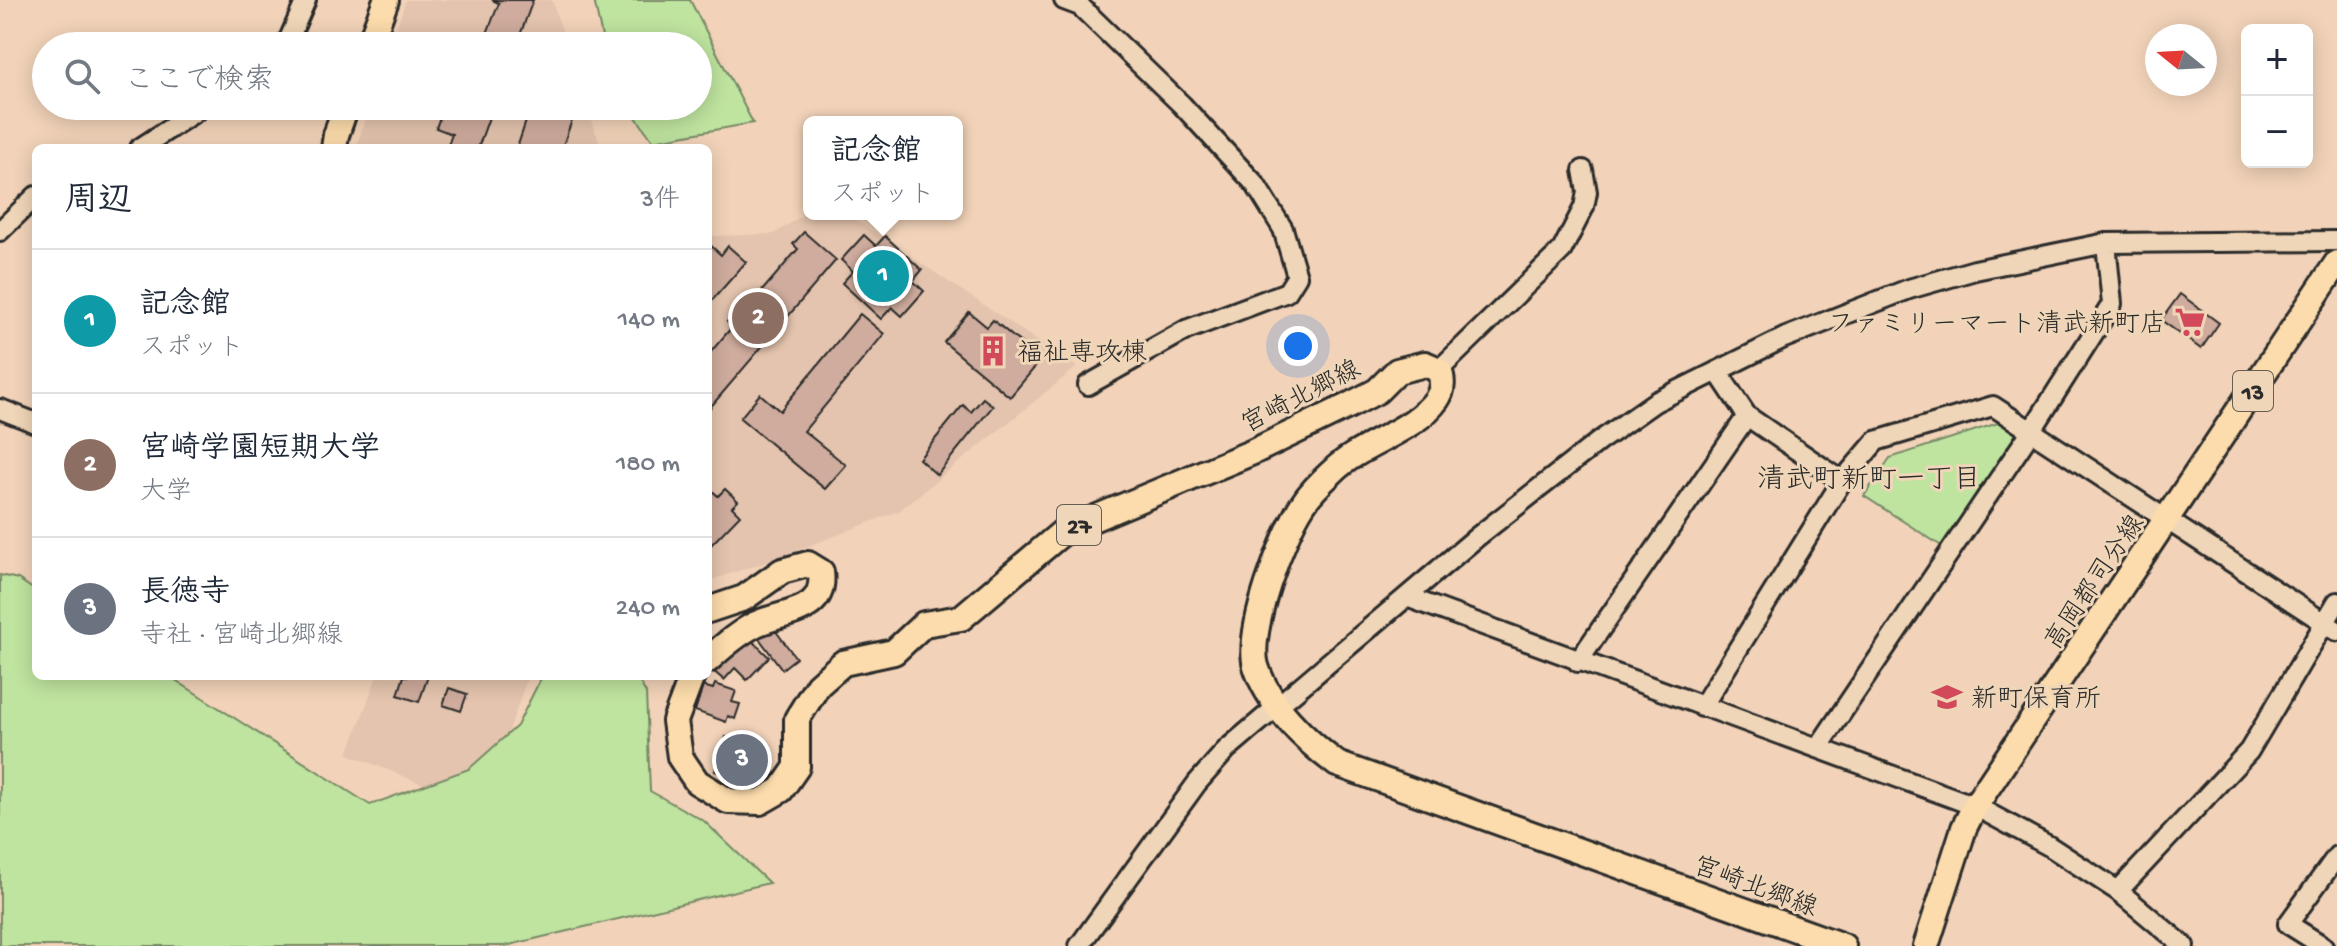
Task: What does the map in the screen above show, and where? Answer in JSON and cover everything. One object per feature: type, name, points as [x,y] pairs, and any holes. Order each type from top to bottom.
[{"type":"main road","points":[[374,32],[386,0]]},
{"type":"main road","points":[[335,144],[341,120]]},
{"type":"main road","name":"高岡都司分線","points":[[1926,946],[1964,828],[1975,806],[2337,263]]},
{"type":"main road","name":"宮崎北郷線","points":[[690,680],[675,721],[680,757],[697,782],[728,801],[760,802],[781,790],[797,767],[797,719],[818,685],[843,663],[894,652],[924,624],[961,618],[1064,531],[1253,452],[1377,391],[1397,371],[1425,364],[1439,370],[1443,380],[1438,398],[1415,420],[1363,448],[1333,470],[1303,503],[1286,537],[1256,626],[1256,665],[1278,707],[1310,744],[1337,764],[1843,946]]},
{"type":"main road","points":[[712,609],[744,598],[782,571],[808,564],[821,572],[823,584],[805,609],[755,624],[712,656]]},
{"type":"street","points":[[292,32],[306,0]]},
{"type":"street","points":[[1064,0],[1080,6],[1182,105],[1255,184],[1283,229],[1297,276],[1287,292],[1186,330],[1088,385]]},
{"type":"street","points":[[146,144],[183,120]]},
{"type":"street","points":[[1439,370],[1562,250],[1584,207],[1587,192],[1583,170]]},
{"type":"street","points":[[0,231],[32,200]]},
{"type":"street","points":[[1079,946],[1197,783],[1227,749],[1477,537],[1598,442],[1655,402],[1784,338],[1909,289],[1975,270],[2106,243],[2337,241]]},
{"type":"street","points":[[1818,748],[2032,430],[2112,304],[2106,243]]},
{"type":"street","points":[[1717,371],[1747,416],[1842,481]]},
{"type":"street","points":[[1702,707],[1842,481],[1876,441],[1993,406],[2330,626]]},
{"type":"street","points":[[0,409],[32,421]]},
{"type":"street","points":[[1578,662],[1747,416]]},
{"type":"street","points":[[1407,597],[1975,806],[2049,846],[2118,891],[2184,946]]},
{"type":"street","points":[[2118,891],[2249,751],[2330,626],[2337,602]]},
{"type":"street","points":[[2323,946],[2288,924],[2337,856]]},
{"type":"shaded area","points":[[406,0],[552,0],[562,32],[395,32]]},
{"type":"shaded area","points":[[365,120],[592,120],[600,144],[357,144]]},
{"type":"shaded area","points":[[803,215],[803,220],[856,220],[1077,367],[899,511],[712,580],[712,235],[774,234]]},
{"type":"shaded area","points":[[376,680],[527,680],[482,808],[348,754]]},
{"type":"green space","points":[[594,0],[690,0],[706,32],[601,32]]},
{"type":"green space","points":[[712,43],[753,123],[653,141],[638,120],[712,120]]},
{"type":"green space","points":[[2001,422],[2022,434],[1943,547],[1864,496],[1890,458]]},
{"type":"green space","points":[[0,575],[18,579],[32,588],[32,680],[175,680],[370,805],[469,769],[517,726],[540,680],[638,680],[646,693],[650,791],[704,821],[769,883],[505,946],[0,946]]},
{"type":"building","points":[[492,0],[533,0],[521,32],[488,32],[499,3]]},
{"type":"building","points":[[439,120],[488,120],[479,144],[448,144],[452,134],[436,128]]},
{"type":"building","points":[[526,120],[572,120],[563,144],[518,144]]},
{"type":"building","points":[[804,232],[836,260],[712,405],[712,350],[732,327],[727,322],[738,309],[743,313],[798,249],[793,244]]},
{"type":"building","points":[[864,235],[876,246],[885,236],[922,270],[913,281],[924,291],[902,316],[892,307],[881,319],[842,283],[853,271],[841,260]]},
{"type":"building","points":[[728,246],[746,262],[712,300],[712,247],[721,255]]},
{"type":"building","name":"ファミリーマート清武新町店","points":[[2180,294],[2219,323],[2201,349],[2161,320]]},
{"type":"building","name":"福祉専攻棟","points":[[969,312],[987,327],[993,320],[1041,360],[1010,397],[944,342]]},
{"type":"building","points":[[860,314],[884,334],[804,431],[846,465],[825,489],[740,418],[760,394],[780,411]]},
{"type":"building","points":[[983,398],[993,406],[937,475],[919,459],[963,405],[971,412]]},
{"type":"building","points":[[725,489],[738,501],[732,507],[740,515],[712,544],[712,491],[718,496]]},
{"type":"building","points":[[772,626],[796,658],[782,669],[758,637]]},
{"type":"building","points":[[745,634],[769,657],[747,680],[735,668],[724,680],[712,670]]},
{"type":"building","points":[[403,680],[427,680],[419,702],[398,695]]},
{"type":"building","points":[[715,684],[736,691],[732,702],[740,704],[735,719],[728,716],[726,722],[695,711],[703,686],[713,689]]},
{"type":"building","points":[[449,688],[467,694],[461,711],[443,705]]},
{"type":"building","points":[[726,737],[769,751],[762,772],[756,769],[751,782],[715,771]]},
{"type":"place","name":"記念館","points":[[883,276]]},
{"type":"place","name":"宮崎学園短期大学","points":[[758,318]]},
{"type":"place","name":"ファミリーマート清武新町店","points":[[2190,322]]},
{"type":"place","name":"福祉専攻棟","points":[[993,351]]},
{"type":"place","name":"新町保育所","points":[[1947,697]]},
{"type":"place","name":"長徳寺","points":[[742,760]]},
{"type":"district","name":"清武町新町一丁目","points":[[1869,477]]}]
